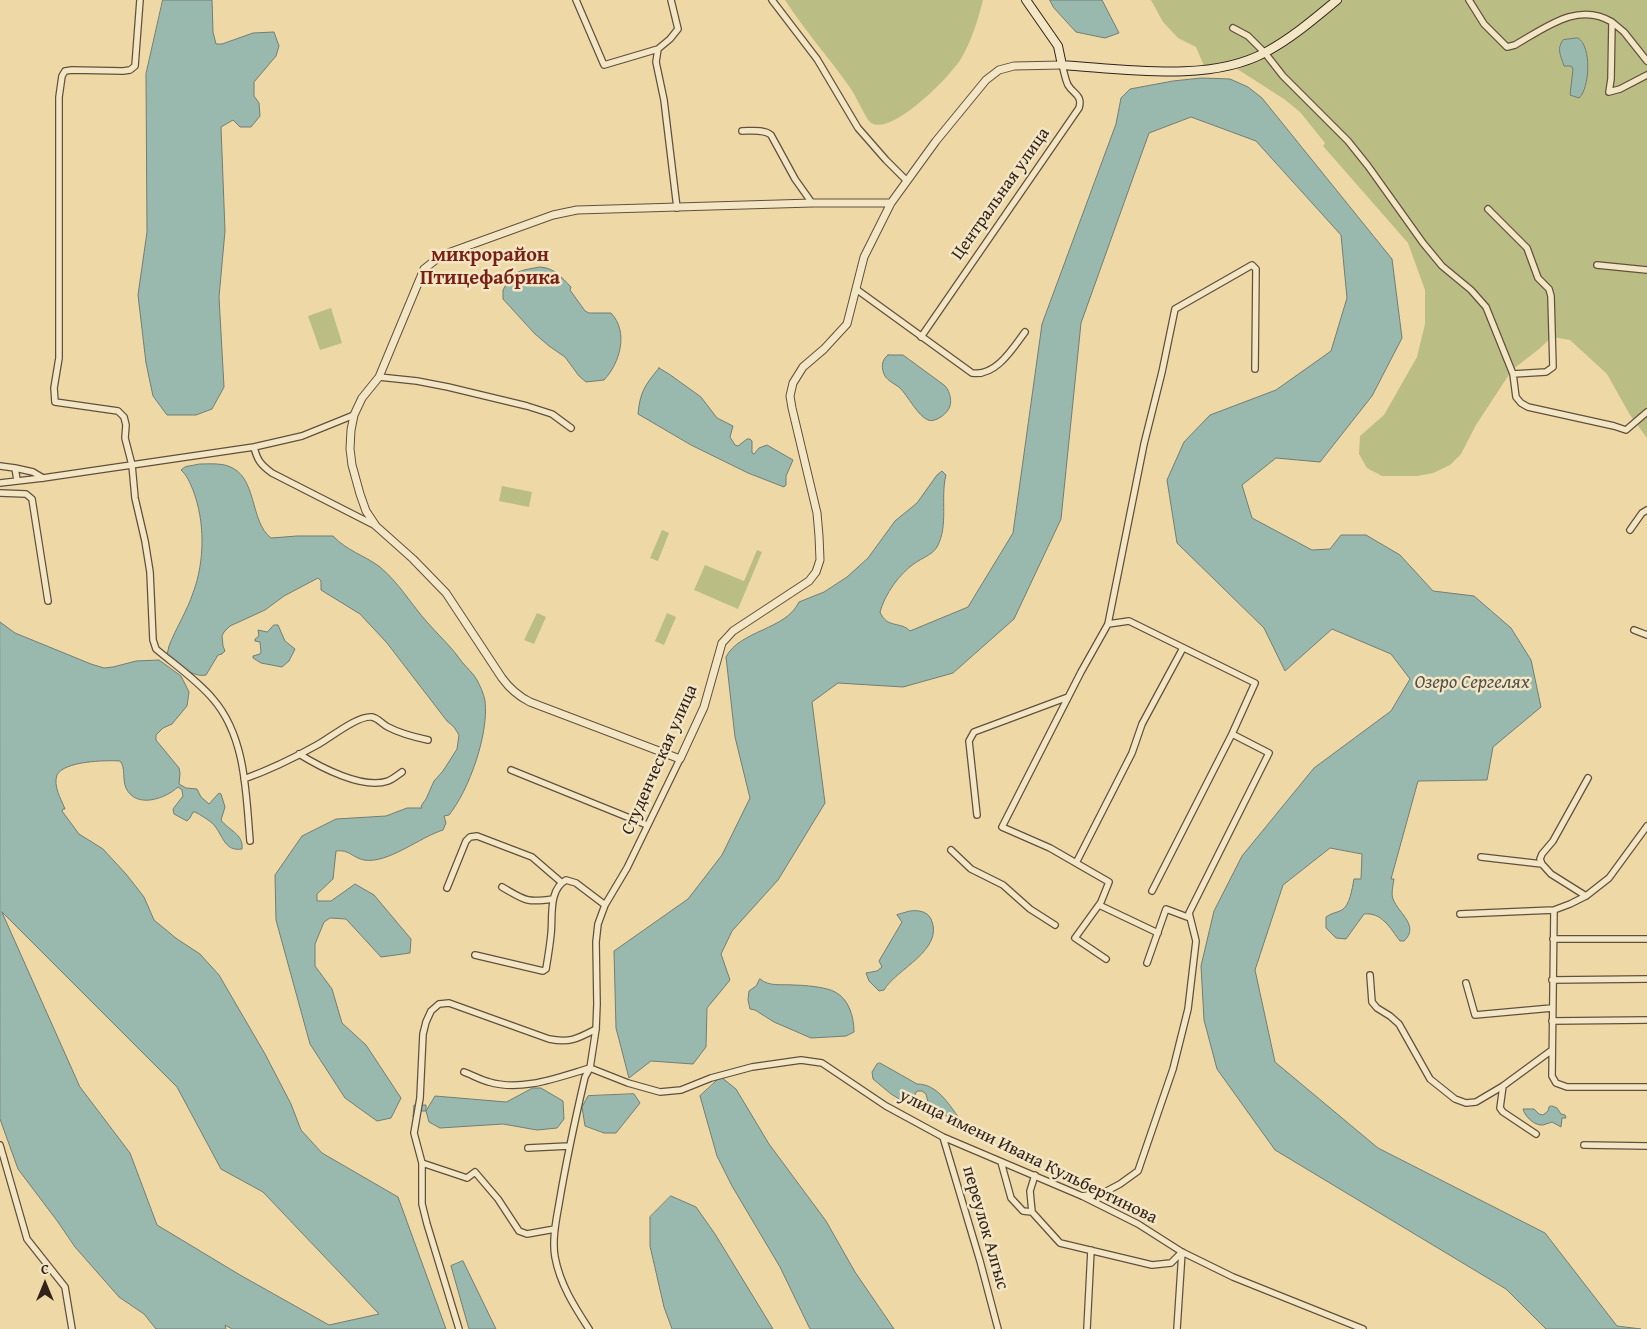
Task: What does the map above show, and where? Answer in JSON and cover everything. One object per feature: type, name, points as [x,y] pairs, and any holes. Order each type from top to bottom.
[{"type":"main road","points":[[1026,0],[1058,46],[1062,65],[1167,71],[1207,70],[1238,64],[1265,53],[1299,32],[1337,0]]},
{"type":"street","points":[[140,0],[135,66],[130,70],[72,70],[65,71],[62,76],[59,97],[59,358],[54,388],[55,402],[118,411],[124,417],[126,425],[125,438],[132,464],[134,498],[145,541],[150,572],[153,640],[156,648],[199,685],[226,716],[235,737],[244,779],[250,841]]},
{"type":"street","points":[[576,0],[604,65],[658,49],[670,39],[678,29],[671,0]]},
{"type":"street","points":[[772,0],[822,68],[858,128],[907,181]]},
{"type":"street","points":[[1469,0],[1484,24],[1507,47],[1566,18],[1577,14],[1590,14],[1603,17],[1612,22],[1624,32],[1647,61]]},
{"type":"street","points":[[1612,22],[1612,79],[1609,92],[1620,89],[1647,74]]},
{"type":"street","points":[[1233,28],[1248,36],[1265,53],[1283,76],[1348,141],[1442,266],[1471,290],[1486,307],[1513,374],[1516,398],[1521,403],[1528,408],[1626,430],[1647,412]]},
{"type":"street","points":[[658,49],[656,62],[664,100],[677,208]]},
{"type":"street","name":"Студенческая улица","points":[[589,1329],[571,1302],[560,1278],[554,1255],[555,1229],[570,1146],[585,1077],[590,1068],[596,1029],[596,942],[598,924],[605,905],[647,826],[704,707],[722,643],[733,631],[809,581],[816,572],[820,560],[816,513],[806,464],[798,439],[790,396],[793,384],[803,368],[847,324],[864,256],[891,203],[936,141],[986,80],[999,70],[1014,66],[1062,65]]},
{"type":"street","name":"Центральная улица","points":[[921,337],[1079,108],[1079,97],[1068,84],[1062,65]]},
{"type":"street","points":[[742,131],[762,131],[771,135],[795,179],[812,203]]},
{"type":"street","points":[[376,526],[363,503],[352,465],[350,449],[354,415],[362,398],[379,377],[424,269],[438,258],[554,215],[577,210],[812,203],[891,203]]},
{"type":"street","points":[[1488,209],[1526,248],[1538,278],[1549,289],[1551,296],[1553,367],[1546,372],[1513,374]]},
{"type":"street","points":[[1106,959],[1075,938],[1099,905],[1109,882],[1050,848],[1002,827],[1068,697],[1108,624],[1144,444],[1175,309],[1252,265],[1256,269],[1255,369]]},
{"type":"street","points":[[1596,265],[1647,270]]},
{"type":"street","points":[[856,289],[972,373],[988,372],[996,366],[1025,332]]},
{"type":"street","points":[[379,377],[448,387],[527,406],[552,414],[571,428]]},
{"type":"street","points":[[0,483],[254,447],[302,436],[354,415]]},
{"type":"street","points":[[254,447],[257,458],[262,465],[376,526],[413,559],[446,594],[502,678],[518,696],[680,759]]},
{"type":"street","points":[[0,466],[33,472],[43,478]]},
{"type":"street","points":[[15,468],[16,480]]},
{"type":"street","points":[[0,493],[26,494],[32,499],[48,602]]},
{"type":"street","points":[[1630,530],[1642,513],[1647,510]]},
{"type":"street","points":[[1108,624],[1129,620],[1255,683],[1232,734],[1152,891]]},
{"type":"street","points":[[1634,630],[1647,635]]},
{"type":"street","points":[[1076,863],[1132,753],[1142,724],[1183,648]]},
{"type":"street","points":[[978,815],[969,741],[974,732],[1068,697]]},
{"type":"street","points":[[244,779],[260,774],[357,721],[370,717],[376,718],[386,726],[404,734],[428,740]]},
{"type":"street","points":[[1082,1196],[1105,1192],[1138,1171],[1174,1069],[1186,1017],[1196,941],[1189,913],[1269,754],[1232,734]]},
{"type":"street","points":[[299,754],[347,778],[370,782],[389,780],[402,772]]},
{"type":"street","points":[[511,770],[647,826]]},
{"type":"street","points":[[1586,896],[1551,874],[1540,859],[1588,778]]},
{"type":"street","points":[[1460,914],[1554,910],[1586,896],[1609,878],[1647,826]]},
{"type":"street","points":[[447,888],[466,841],[470,837],[477,836],[532,857],[561,882]]},
{"type":"street","points":[[950,850],[971,869],[1003,885],[1030,909],[1055,925]]},
{"type":"street","points":[[1481,858],[1542,864]]},
{"type":"street","points":[[475,955],[543,971],[546,969],[549,953],[553,899],[561,882],[566,880],[576,882],[605,905]]},
{"type":"street","points":[[502,887],[526,901],[535,902],[553,899]]},
{"type":"street","points":[[1099,905],[1158,932]]},
{"type":"street","points":[[1147,963],[1166,909],[1190,918]]},
{"type":"street","points":[[1554,910],[1552,1076],[1556,1083],[1567,1087],[1647,1089]]},
{"type":"street","points":[[1553,939],[1647,939]]},
{"type":"street","points":[[1370,975],[1372,1002],[1377,1008],[1400,1024],[1419,1063],[1430,1079],[1455,1099],[1466,1103],[1476,1102],[1503,1086],[1552,1050]]},
{"type":"street","points":[[1552,980],[1647,979]]},
{"type":"street","points":[[1466,983],[1474,1015],[1552,1008]]},
{"type":"street","points":[[459,1329],[422,1204],[422,1163],[414,1132],[420,1098],[423,1034],[431,1011],[439,1004],[449,1003],[549,1039],[563,1042],[576,1040],[596,1029]]},
{"type":"street","points":[[1552,1021],[1647,1020]]},
{"type":"street","name":"улица имени Ивана Кульбертинова","points":[[590,1068],[628,1083],[660,1092],[681,1090],[711,1078],[752,1067],[801,1060],[822,1063],[886,1106],[943,1137],[1082,1196],[1138,1224],[1182,1252],[1233,1277],[1363,1329]]},
{"type":"street","points":[[464,1072],[491,1083],[511,1085],[546,1082],[590,1068]]},
{"type":"street","points":[[1503,1086],[1500,1108],[1536,1134]]},
{"type":"street","name":"переулок Алгыс","points":[[943,1137],[998,1329]]},
{"type":"street","points":[[0,1145],[28,1239],[65,1287],[72,1329]]},
{"type":"street","points":[[1584,1145],[1647,1146]]},
{"type":"street","points":[[528,1148],[570,1146]]},
{"type":"street","name":"переулок Алгыс","points":[[1001,1162],[1011,1198],[1023,1212],[1032,1212]]},
{"type":"street","points":[[422,1163],[467,1178],[475,1172],[498,1199],[519,1231],[526,1234],[555,1229]]},
{"type":"street","points":[[1035,1175],[1030,1191],[1032,1212],[1060,1243],[1152,1265],[1171,1263],[1182,1252]]},
{"type":"street","points":[[1087,1329],[1091,1250]]},
{"type":"street","points":[[1177,1329],[1182,1252]]},
{"type":"green space","points":[[785,0],[983,0],[966,50],[947,77],[906,113],[892,121],[879,125],[870,122],[851,89]]},
{"type":"green space","points":[[1151,0],[1647,0],[1647,438],[1630,415],[1607,374],[1570,340],[1552,337],[1512,370],[1476,425],[1461,454],[1450,465],[1433,473],[1417,476],[1382,476],[1367,468],[1359,454],[1360,436],[1384,415],[1417,357],[1425,324],[1425,290],[1408,243],[1323,146],[1325,143],[1300,112],[1284,99],[1231,65],[1205,68],[1196,47],[1178,38],[1163,22]]},
{"type":"green space","points":[[331,308],[342,343],[320,350],[308,316]]},
{"type":"green space","points":[[502,486],[532,492],[529,507],[499,501]]},
{"type":"green space","points":[[662,530],[669,533],[658,561],[650,558]]},
{"type":"green space","points":[[757,550],[762,552],[738,609],[694,590],[705,565],[744,581]]},
{"type":"green space","points":[[537,613],[546,617],[534,644],[524,640]]},
{"type":"green space","points":[[667,613],[676,617],[664,645],[655,641]]},
{"type":"water","points":[[163,0],[212,0],[213,32],[216,44],[222,44],[253,33],[274,32],[279,46],[276,56],[254,82],[254,96],[259,103],[260,116],[251,127],[240,127],[233,120],[221,127],[225,231],[219,297],[224,387],[212,409],[196,415],[167,415],[153,396],[146,363],[138,295],[147,232],[146,74]]},
{"type":"water","points":[[1050,0],[1102,0],[1119,33],[1105,38],[1076,32],[1054,8]]},
{"type":"water","points":[[1578,38],[1583,42],[1586,49],[1588,67],[1583,93],[1579,98],[1570,95],[1573,69],[1571,66],[1564,66],[1559,50],[1563,40]]},
{"type":"water","name":"Озеро Сергелях","points":[[1202,78],[1230,79],[1248,87],[1262,98],[1392,259],[1402,338],[1372,396],[1320,462],[1276,458],[1242,485],[1252,518],[1312,550],[1330,549],[1341,535],[1366,535],[1400,555],[1433,591],[1474,596],[1511,628],[1531,660],[1541,707],[1493,747],[1487,780],[1418,781],[1391,879],[1394,879],[1393,899],[1409,925],[1410,930],[1404,941],[1400,941],[1381,918],[1370,914],[1364,914],[1346,939],[1336,938],[1326,928],[1326,917],[1345,908],[1354,879],[1361,879],[1362,854],[1330,848],[1283,885],[1255,970],[1275,1062],[1378,1148],[1545,1233],[1617,1326],[1641,1329],[1546,1329],[1506,1289],[1275,1150],[1217,1069],[1204,1020],[1201,966],[1214,911],[1242,856],[1314,768],[1391,711],[1410,679],[1391,654],[1332,629],[1285,671],[1264,628],[1177,543],[1167,480],[1184,442],[1210,415],[1276,390],[1331,351],[1347,298],[1341,235],[1256,141],[1191,117],[1149,133],[1081,323],[1061,519],[1014,619],[953,673],[903,687],[838,683],[812,702],[825,803],[778,880],[732,931],[721,954],[730,980],[707,1008],[706,1047],[693,1064],[651,1061],[629,1078],[616,1028],[614,951],[688,899],[722,855],[750,798],[735,737],[726,657],[741,641],[784,619],[799,602],[824,592],[847,577],[868,558],[895,521],[917,503],[942,471],[946,475],[944,484],[944,521],[941,539],[935,550],[909,568],[898,579],[885,598],[880,612],[886,621],[902,626],[910,631],[968,607],[1013,533],[1042,324],[1116,124],[1121,98],[1130,89]]},
{"type":"water","points":[[540,267],[550,269],[561,277],[571,287],[570,290],[585,311],[589,313],[611,313],[617,321],[620,329],[620,347],[614,365],[604,380],[586,382],[579,376],[565,357],[535,334],[503,299],[503,290],[512,274]]},
{"type":"water","points":[[888,355],[903,355],[946,387],[951,400],[949,409],[938,419],[931,421],[924,418],[900,388],[885,376],[882,365]]},
{"type":"water","points":[[659,368],[701,397],[717,418],[733,426],[730,437],[735,445],[738,446],[747,439],[750,439],[752,441],[752,453],[754,454],[759,448],[767,445],[793,460],[786,476],[786,485],[784,487],[748,473],[691,445],[638,414],[644,389]]},
{"type":"water","points":[[200,464],[225,465],[238,471],[249,489],[259,521],[271,538],[333,536],[380,567],[474,675],[484,696],[485,714],[481,745],[464,791],[449,815],[444,816],[446,823],[443,830],[393,854],[373,860],[364,860],[348,852],[336,851],[333,879],[317,894],[317,901],[331,901],[355,884],[374,895],[411,939],[410,953],[381,957],[346,919],[330,918],[324,922],[315,944],[315,966],[332,989],[342,1023],[366,1045],[401,1098],[391,1118],[377,1121],[345,1098],[310,1044],[276,920],[275,875],[302,836],[336,819],[386,816],[407,808],[422,808],[421,806],[434,781],[457,749],[459,735],[387,643],[360,614],[321,590],[321,581],[318,578],[284,596],[265,610],[230,626],[222,636],[225,651],[218,655],[206,675],[190,672],[167,655],[169,646],[193,593],[200,568],[202,541],[200,515],[193,490],[181,470],[185,467]]},
{"type":"water","points":[[0,622],[15,633],[104,668],[136,661],[159,660],[181,676],[189,692],[187,706],[172,724],[163,728],[156,735],[156,740],[179,768],[179,784],[186,788],[197,789],[201,797],[209,804],[219,793],[221,794],[225,807],[221,820],[241,840],[242,849],[231,848],[227,845],[216,827],[195,812],[187,821],[174,814],[173,809],[183,796],[182,790],[178,787],[166,795],[151,800],[143,800],[131,794],[125,785],[123,767],[120,761],[86,762],[61,770],[57,775],[56,784],[65,809],[62,811],[79,834],[103,849],[126,874],[144,897],[154,920],[177,939],[200,954],[219,975],[265,1054],[291,1104],[301,1130],[322,1153],[398,1197],[446,1329],[232,1329],[225,1325],[226,1329],[156,1329],[144,1314],[119,1297],[75,1247],[18,1169],[0,1119]],"holes":[[[2,912],[177,1087],[221,1169],[263,1192],[379,1314],[329,1325],[240,1275],[157,1225],[130,1153],[80,1087]]]},
{"type":"water","points":[[274,625],[278,625],[285,641],[295,649],[289,661],[282,667],[261,663],[253,658],[253,656],[261,652],[260,642],[255,641],[259,636],[258,630],[267,632]]},
{"type":"water","points":[[910,911],[922,912],[929,916],[933,930],[931,940],[917,958],[890,982],[884,990],[879,991],[869,981],[866,973],[877,971],[882,967],[879,961],[902,922],[897,915]]},
{"type":"water","points":[[760,979],[771,984],[803,985],[835,992],[844,999],[850,1009],[854,1032],[846,1036],[811,1038],[750,1009],[749,991],[756,986]]},
{"type":"water","points":[[880,1063],[917,1084],[930,1087],[936,1091],[959,1118],[925,1112],[928,1102],[926,1094],[922,1091],[917,1091],[909,1105],[891,1094],[873,1079],[872,1072],[877,1064]]},
{"type":"water","points":[[721,1077],[736,1089],[769,1144],[826,1221],[855,1272],[894,1329],[810,1329],[780,1267],[732,1186],[717,1156],[700,1096]]},
{"type":"water","points":[[533,1088],[541,1088],[563,1101],[564,1119],[557,1128],[537,1130],[503,1124],[440,1128],[429,1122],[426,1111],[435,1096],[506,1102]]},
{"type":"water","points":[[634,1094],[640,1103],[616,1133],[604,1133],[585,1126],[582,1107],[588,1096]]},
{"type":"water","points":[[414,1105],[426,1105],[426,1111],[420,1111],[415,1118],[413,1117]]},
{"type":"water","points":[[1552,1106],[1565,1115],[1566,1118],[1562,1118],[1561,1127],[1552,1122],[1543,1125],[1537,1124],[1528,1118],[1523,1109],[1534,1109],[1543,1115]]},
{"type":"water","points":[[671,1196],[696,1207],[715,1234],[773,1329],[672,1329],[664,1307],[650,1246],[650,1217]]},
{"type":"water","points":[[463,1261],[496,1329],[469,1329],[451,1266]]},
{"type":"district","name":"микрорайон Птицефабрика","points":[[490,268]]}]
